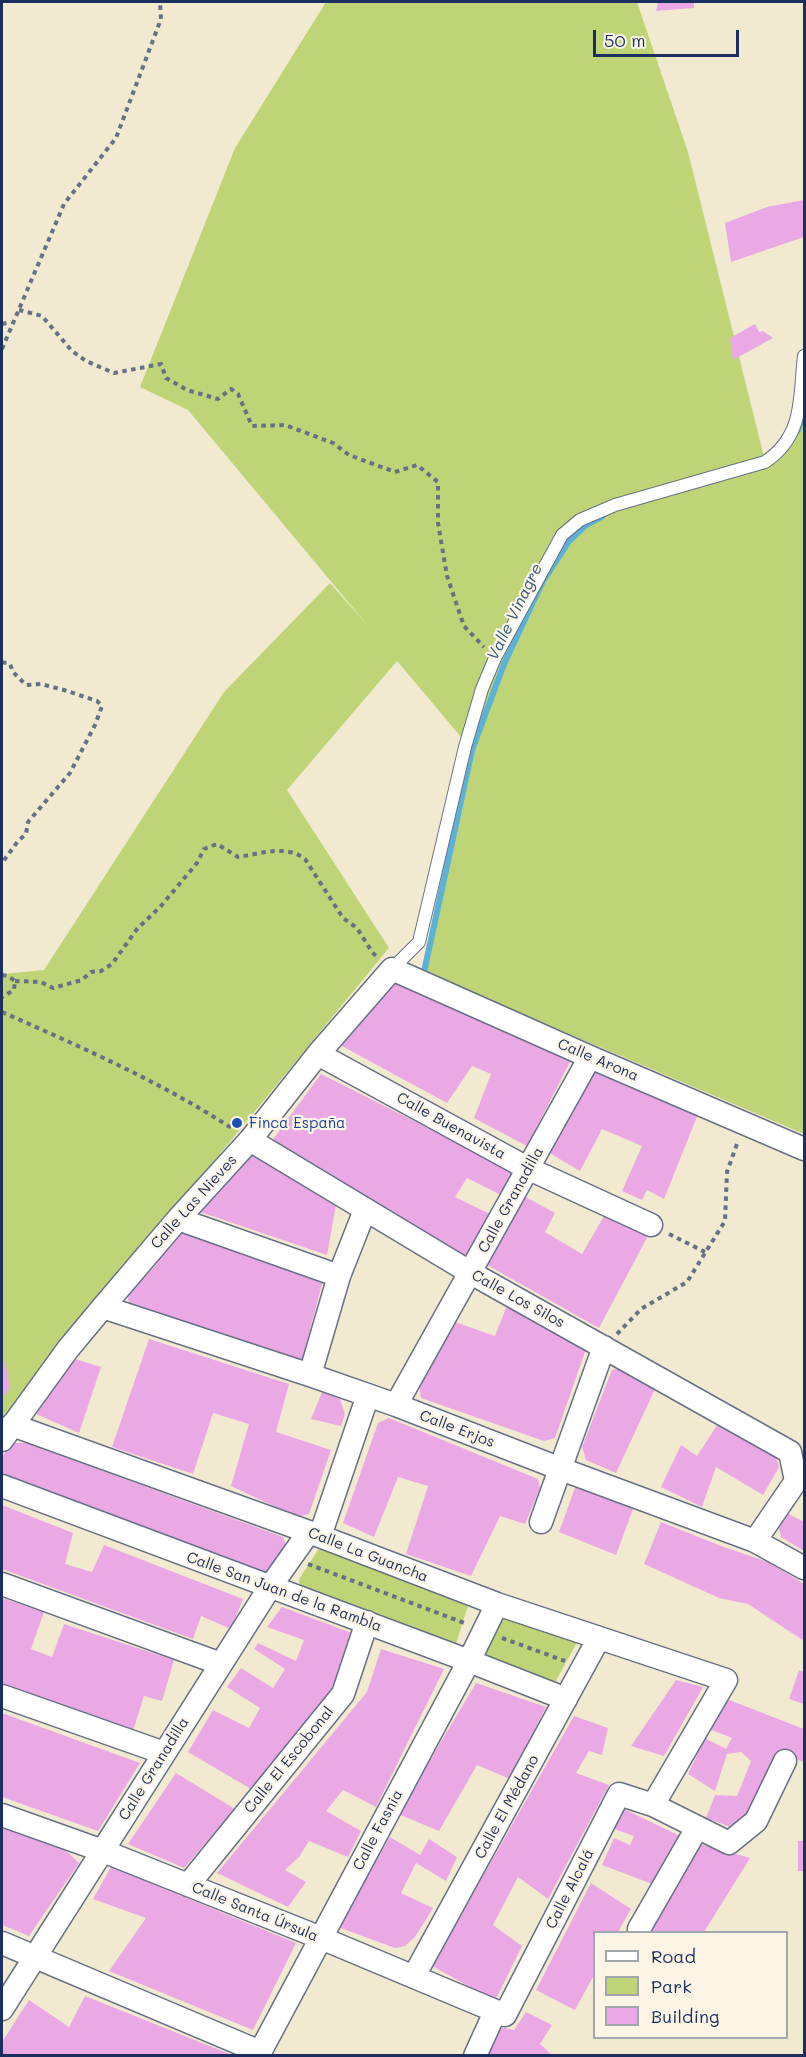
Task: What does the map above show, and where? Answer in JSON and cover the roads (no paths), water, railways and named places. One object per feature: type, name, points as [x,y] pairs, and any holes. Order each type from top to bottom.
[{"type":"street","name":"Calle Las Nieves","points":[[7,1432],[68,1349],[178,1219],[250,1140],[318,1054],[392,969]]},
{"type":"street","name":"Calle Arona","points":[[392,969],[804,1149]]},
{"type":"street","name":"Calle Buenavista","points":[[318,1054],[527,1168],[651,1225]]},
{"type":"street","name":"Calle Granadilla","points":[[396,1406],[590,1057]]},
{"type":"street","name":"Calle Los Silos","points":[[250,1140],[471,1273],[790,1452],[796,1481],[755,1540]]},
{"type":"street","points":[[310,1375],[339,1276],[365,1210]]},
{"type":"street","points":[[178,1219],[339,1276]]},
{"type":"street","name":"Calle Erjos","points":[[103,1307],[368,1395],[755,1540],[804,1568]]},
{"type":"street","points":[[541,1522],[604,1347]]},
{"type":"street","name":"Calle Granadilla","points":[[2,2009],[270,1587],[293,1557],[315,1534],[368,1395]]},
{"type":"street","name":"Calle La Guancha","points":[[7,1432],[315,1534],[497,1604],[726,1680],[653,1805]]},
{"type":"street","name":"Calle San Juan de la Rambla","points":[[2,1486],[469,1660],[566,1699]]},
{"type":"street","points":[[2,1584],[221,1664]]},
{"type":"street","name":"Calle Fasnia","points":[[259,2054],[497,1604]]},
{"type":"street","name":"Calle El Escobonal","points":[[188,1885],[343,1694],[366,1622]]},
{"type":"street","name":"Calle El Médano","points":[[414,1976],[599,1638]]},
{"type":"street","points":[[2,1696],[164,1753]]},
{"type":"street","name":"Calle Alcalá","points":[[475,2055],[619,1794],[653,1805],[729,1843],[756,1821],[785,1761]]},
{"type":"street","name":"Calle Santa Úrsula","points":[[2,1815],[103,1851],[321,1938],[500,2013]]},
{"type":"street","points":[[639,1929],[697,1828]]},
{"type":"street","points":[[2,1943],[259,2054]]},
{"type":"lane","points":[[392,969],[419,942],[465,747],[482,689],[495,658],[562,535],[580,520],[615,505],[765,462],[775,455],[793,431],[798,415],[804,356]]},
{"type":"waterway","name":"Valle Vinagre","points":[[798,430],[804,411]]},
{"type":"waterway","name":"Valle Vinagre","points":[[424,972],[472,750],[504,664],[543,581],[569,541],[585,526],[603,516]]},
{"type":"place","name":"Finca España","points":[[237,1123]]}]
